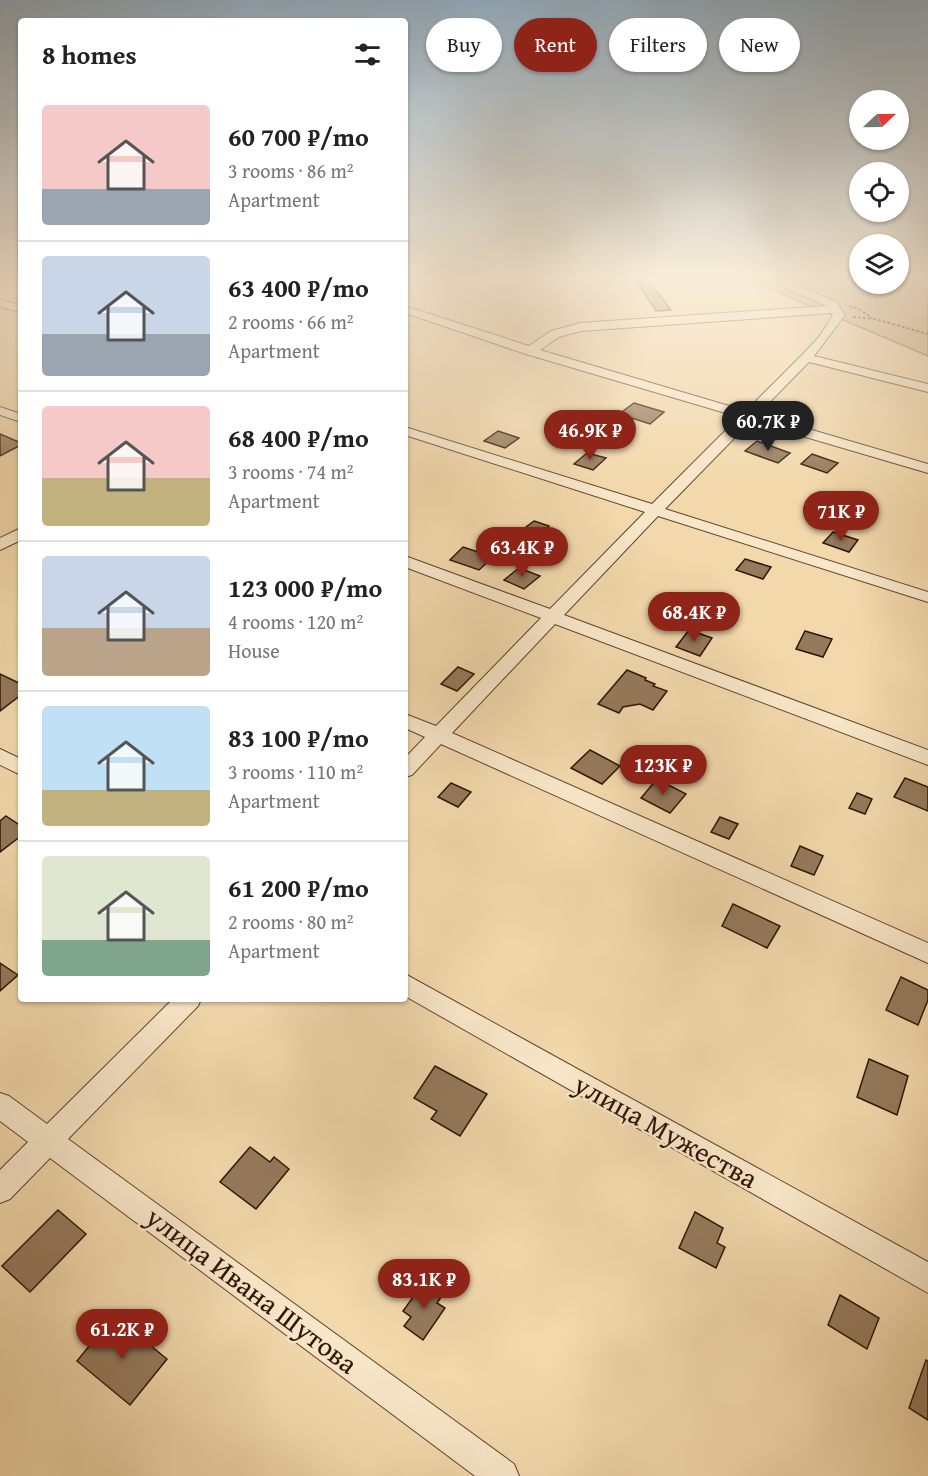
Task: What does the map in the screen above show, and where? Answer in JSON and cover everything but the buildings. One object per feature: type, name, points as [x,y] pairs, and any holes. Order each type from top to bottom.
[{"type":"street","points":[[520,348],[928,470]]},
{"type":"street","points":[[530,351],[535,348]]},
{"type":"street","points":[[408,767],[552,616],[815,348]]},
{"type":"street","points":[[806,358],[928,388]]},
{"type":"street","points":[[0,411],[18,417]]},
{"type":"street","points":[[408,432],[928,597]]},
{"type":"street","points":[[1,544],[18,535]]},
{"type":"street","points":[[1,544],[18,551]]},
{"type":"street","points":[[408,562],[928,758]]},
{"type":"street","points":[[408,721],[928,953]]},
{"type":"street","points":[[0,756],[18,766]]},
{"type":"street","name":"улица Мужества","points":[[408,986],[928,1278]]},
{"type":"street","points":[[0,1190],[186,1002]]},
{"type":"street","name":"улица Ивана Шутова","points":[[0,1105],[502,1476]]},
{"type":"shaded area","points":[[909,348],[928,348],[928,356]]}]
